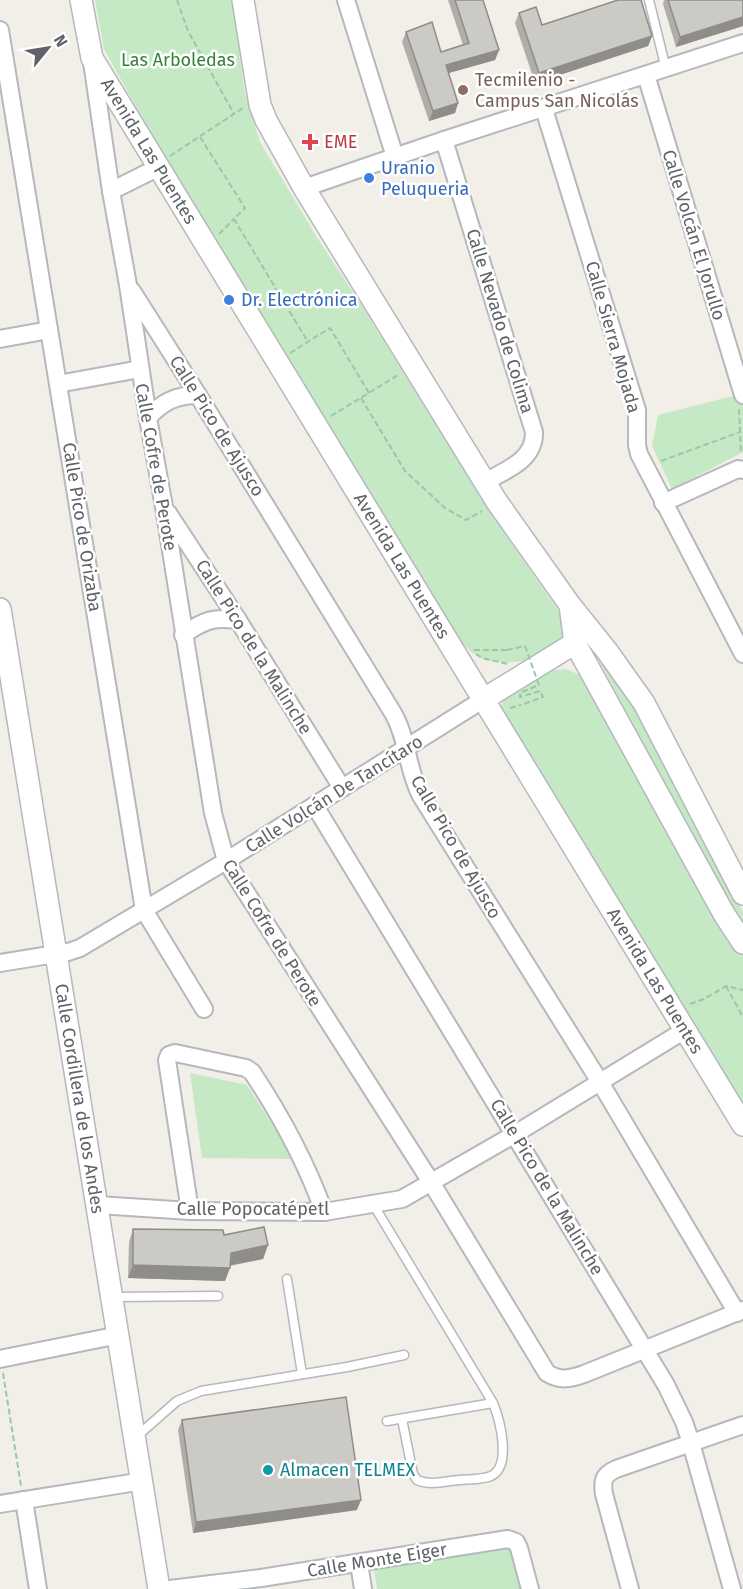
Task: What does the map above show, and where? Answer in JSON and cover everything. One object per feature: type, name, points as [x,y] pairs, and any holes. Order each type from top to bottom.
[{"type":"street","name":"Avenida Las Puentes","points":[[81,0],[92,58],[162,163],[743,1125]]},
{"type":"street","points":[[243,0],[260,105],[304,188],[485,482],[570,605],[607,651],[644,703],[743,894]]},
{"type":"street","points":[[346,0],[395,157]]},
{"type":"street","name":"Calle Pico de Orizaba","points":[[0,30],[144,910],[204,1009]]},
{"type":"street","points":[[304,188],[743,43]]},
{"type":"street","name":"Calle Cofre de Perote","points":[[92,58],[111,191],[183,635],[213,813],[226,861],[431,1182],[547,1373],[569,1379],[740,1311]]},
{"type":"street","name":"Calle Volcán El Jorullo","points":[[646,75],[741,402]]},
{"type":"street","name":"Calle Sierra Mojada","points":[[544,109],[637,410],[636,445],[663,503],[743,654]]},
{"type":"street","name":"Calle Nevado de Colima","points":[[444,140],[534,432],[534,441],[518,464],[485,482]]},
{"type":"street","points":[[111,191],[162,163]]},
{"type":"street","name":"Calle Pico de Ajusco","points":[[128,285],[400,725],[411,773],[422,796],[740,1311]]},
{"type":"street","points":[[0,339],[49,330]]},
{"type":"street","points":[[58,384],[140,369]]},
{"type":"street","points":[[148,418],[165,402],[183,395],[198,395]]},
{"type":"street","points":[[663,503],[738,469],[742,464]]},
{"type":"street","name":"Calle Pico de la Malinche","points":[[164,507],[342,788]]},
{"type":"street","points":[[570,605],[575,644],[724,914],[743,943]]},
{"type":"street","name":"Calle Cordillera de los Andes","points":[[0,609],[159,1589]]},
{"type":"street","points":[[183,635],[208,620],[219,618],[238,621]]},
{"type":"street","points":[[484,699],[575,644]]},
{"type":"street","name":"Calle Volcán De Tancítaro","points":[[0,963],[80,948],[226,861],[484,699]]},
{"type":"street","name":"Calle Pico de la Malinche","points":[[315,806],[675,1402],[691,1443],[732,1589]]},
{"type":"street","name":"Calle Popocatépetl","points":[[98,1205],[190,1211],[324,1212],[402,1199],[515,1134],[685,1029]]},
{"type":"street","points":[[190,1211],[167,1060],[169,1055],[175,1053],[246,1068],[252,1072],[296,1145],[324,1212]]},
{"type":"street","points":[[0,1358],[119,1335]]},
{"type":"street","points":[[630,1589],[604,1494],[605,1475],[616,1469],[743,1425]]},
{"type":"street","points":[[0,1504],[143,1481]]},
{"type":"street","points":[[24,1500],[38,1589]]},
{"type":"street","name":"Calle Monte Eiger","points":[[170,1589],[262,1583],[359,1563],[512,1539],[519,1548],[530,1589]]},
{"type":"street","points":[[359,1563],[363,1589]]},
{"type":"lane","points":[[649,0],[666,69]]},
{"type":"lane","points":[[372,1204],[493,1403],[502,1438],[503,1459],[499,1470],[487,1477],[431,1483],[417,1480],[413,1474],[402,1419]]},
{"type":"lane","points":[[287,1279],[302,1374]]},
{"type":"lane","points":[[113,1297],[218,1296]]},
{"type":"lane","points":[[136,1437],[177,1401],[190,1394],[212,1388],[404,1355]]},
{"type":"lane","points":[[387,1421],[493,1403]]},
{"type":"path","points":[[177,0],[188,31],[234,114]]},
{"type":"path","points":[[162,163],[248,105]]},
{"type":"path","points":[[200,137],[245,208],[214,240]]},
{"type":"path","points":[[234,219],[308,342]]},
{"type":"path","points":[[285,356],[330,328],[369,393]]},
{"type":"path","points":[[324,421],[403,372]]},
{"type":"path","points":[[360,398],[405,471],[445,508],[466,520],[487,508]]},
{"type":"path","points":[[741,402],[742,464]]},
{"type":"path","points":[[645,467],[740,432]]},
{"type":"path","points":[[509,664],[482,658],[468,649],[488,651],[525,646],[538,685],[520,693],[520,697],[540,691],[543,697],[521,705]]},
{"type":"path","points":[[525,661],[533,658]]},
{"type":"path","points":[[532,681],[539,676]]},
{"type":"path","points":[[518,690],[525,686]]},
{"type":"path","points":[[726,986],[743,1017]]},
{"type":"path","points":[[684,1006],[704,999],[726,986],[743,990]]},
{"type":"path","points":[[0,1358],[24,1500]]},
{"type":"green space","name":"Las Arboledas","points":[[95,0],[232,0],[245,94],[260,142],[316,236],[487,508],[557,609],[564,627],[561,639],[554,648],[532,659],[519,662],[493,661],[475,654],[457,637],[214,239],[134,103],[104,49]]},
{"type":"green space","points":[[733,396],[743,404],[743,452],[672,489],[652,446],[658,415]]},
{"type":"green space","points":[[587,637],[638,711],[743,912],[743,933]]},
{"type":"green space","points":[[566,669],[585,677],[743,953],[743,1104],[501,706],[504,699],[547,671]]},
{"type":"green space","points":[[190,1073],[247,1085],[294,1159],[202,1158]]},
{"type":"green space","points":[[511,1542],[524,1589],[377,1589],[374,1569]]},
{"type":"building","points":[[455,0],[483,0],[499,50],[446,65],[458,103],[433,111],[406,32],[432,22],[441,52],[469,43]]},
{"type":"building","points":[[618,0],[641,0],[652,36],[539,73],[519,13],[536,7],[542,25]]},
{"type":"building","points":[[668,0],[743,0],[743,17],[680,37]]},
{"type":"building","points":[[264,1227],[268,1245],[231,1253],[230,1268],[133,1265],[133,1229],[223,1230],[224,1235]]},
{"type":"building","name":"Almacen TELMEX","points":[[346,1397],[361,1500],[196,1522],[182,1420]]},
{"type":"place","name":"Tecmilenio - Campus San Nicolás","points":[[463,90]]},
{"type":"place","name":"EME","points":[[310,142]]},
{"type":"place","name":"Uranio Peluqueria","points":[[369,178]]},
{"type":"place","name":"Dr. Electrónica","points":[[229,300]]},
{"type":"place","name":"Almacen TELMEX","points":[[268,1470]]}]
